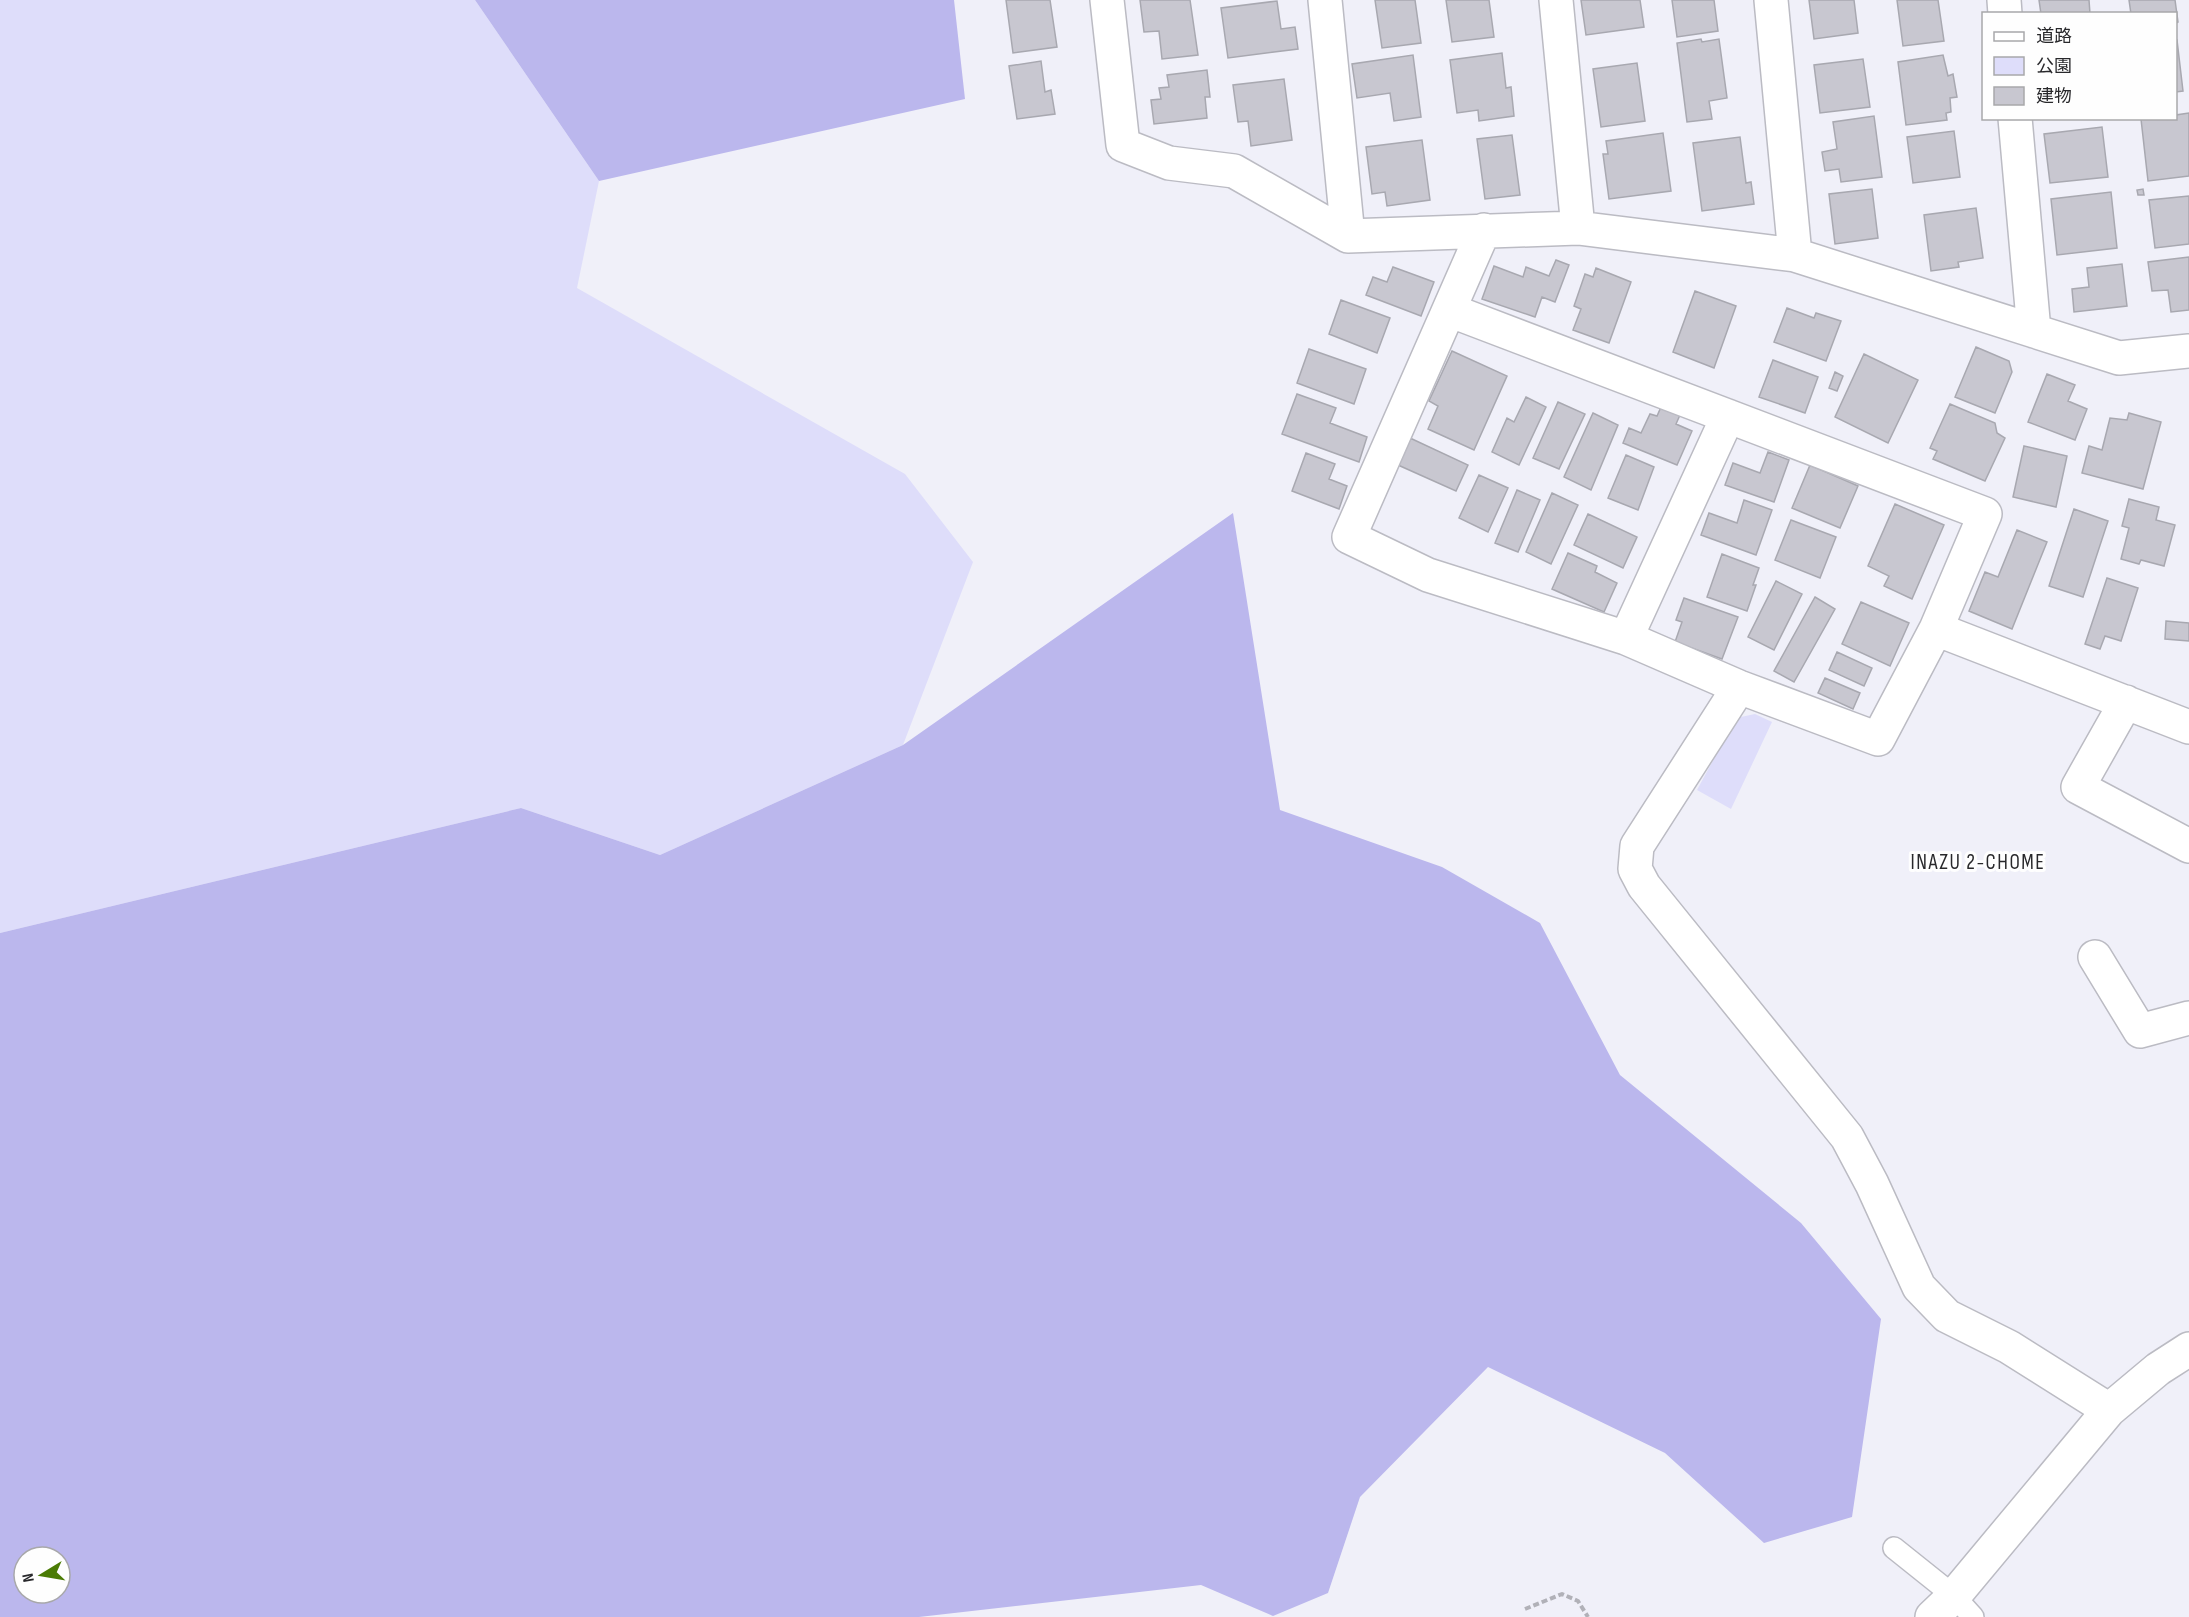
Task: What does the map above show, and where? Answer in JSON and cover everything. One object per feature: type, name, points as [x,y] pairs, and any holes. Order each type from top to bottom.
[{"type":"street","points":[[1107,0],[1124,145],[1169,163],[1234,171],[1348,236],[1578,228],[1795,255],[2119,358],[2189,351]]},
{"type":"street","points":[[1325,0],[1348,236]]},
{"type":"street","points":[[1556,0],[1578,228]]},
{"type":"street","points":[[1771,0],[1795,255]]},
{"type":"street","points":[[2014,120],[2034,331]]},
{"type":"street","points":[[1449,310],[1985,514],[1936,629],[1878,739],[1739,687],[1626,638],[1428,575],[1350,537],[1449,310],[1484,230]]},
{"type":"street","points":[[1626,638],[1728,416]]},
{"type":"street","points":[[1936,629],[2189,727]]},
{"type":"street","points":[[1739,687],[1637,846],[1635,869],[1644,886],[1847,1137],[1872,1184],[1919,1287],[1947,1316],[2009,1347],[2109,1410]]},
{"type":"street","points":[[2126,702],[2078,787],[2189,846]]},
{"type":"street","points":[[2095,957],[2140,1031],[2189,1018]]},
{"type":"street","points":[[1953,1610],[2109,1410],[2158,1369],[2189,1349]]},
{"type":"lane","points":[[1894,1548],[1953,1610]]},
{"type":"path","points":[[1525,1609],[1562,1594],[1578,1601],[1588,1617]]},
{"type":"green space","points":[[0,0],[475,0],[599,181],[577,288],[905,474],[973,562],[903,745],[660,855],[521,808],[0,933]]},
{"type":"green space","points":[[1755,714],[1772,722],[1731,809],[1697,790],[1736,718]]},
{"type":"shaded area","points":[[475,0],[954,0],[965,99],[599,181]]},
{"type":"shaded area","points":[[1233,513],[1280,810],[1442,867],[1540,923],[1620,1075],[1801,1223],[1881,1319],[1852,1517],[1764,1543],[1665,1453],[1488,1367],[1360,1497],[1328,1593],[1273,1616],[1201,1585],[919,1617],[0,1617],[0,933],[521,808],[660,855],[903,745]]},
{"type":"building","points":[[1006,0],[1050,0],[1057,47],[1013,53]]},
{"type":"building","points":[[1140,0],[1190,0],[1198,55],[1162,59],[1159,31],[1144,32]]},
{"type":"building","points":[[1375,0],[1415,0],[1421,43],[1382,48]]},
{"type":"building","points":[[1446,0],[1489,0],[1494,37],[1452,42]]},
{"type":"building","points":[[1581,0],[1640,0],[1644,27],[1586,35]]},
{"type":"building","points":[[1672,0],[1714,0],[1718,31],[1677,37]]},
{"type":"building","points":[[1809,0],[1854,0],[1858,33],[1814,39]]},
{"type":"building","points":[[1897,0],[1938,0],[1944,41],[1903,46]]},
{"type":"building","points":[[2039,0],[2089,0],[2090,12],[2041,12]]},
{"type":"building","points":[[2129,0],[2175,0],[2177,12],[2131,12]]},
{"type":"building","points":[[1277,1],[1281,29],[1295,27],[1298,49],[1228,58],[1221,8]]},
{"type":"building","points":[[1701,39],[1702,42],[1719,39],[1727,98],[1709,101],[1712,119],[1687,122],[1677,43]]},
{"type":"building","points":[[2177,40],[2183,91],[2177,92]]},
{"type":"building","points":[[1502,53],[1506,88],[1511,87],[1514,116],[1479,121],[1478,110],[1457,113],[1450,60]]},
{"type":"building","points":[[1413,55],[1421,117],[1394,121],[1390,93],[1357,98],[1352,64]]},
{"type":"building","points":[[1943,55],[1948,76],[1953,74],[1957,97],[1950,98],[1951,112],[1946,113],[1947,120],[1906,125],[1898,62]]},
{"type":"building","points":[[1863,59],[1870,107],[1820,113],[1814,65]]},
{"type":"building","points":[[1041,61],[1045,92],[1051,90],[1055,114],[1017,119],[1009,66]]},
{"type":"building","points":[[1637,63],[1645,121],[1601,127],[1593,69]]},
{"type":"building","points":[[1207,70],[1210,97],[1205,97],[1207,118],[1154,124],[1151,100],[1161,99],[1159,88],[1169,87],[1167,75]]},
{"type":"building","points":[[1284,79],[1292,140],[1251,146],[1248,121],[1238,122],[1233,85]]},
{"type":"building","points":[[2189,113],[2189,176],[2148,181],[2141,120],[2177,120],[2177,115]]},
{"type":"building","points":[[1874,116],[1882,177],[1841,182],[1839,169],[1825,171],[1822,152],[1837,149],[1833,122]]},
{"type":"building","points":[[2102,127],[2108,177],[2050,183],[2044,134]]},
{"type":"building","points":[[1954,131],[1960,177],[1913,183],[1907,137]]},
{"type":"building","points":[[1663,133],[1671,191],[1609,199],[1603,154],[1608,154],[1606,141]]},
{"type":"building","points":[[1512,135],[1520,195],[1485,199],[1477,139]]},
{"type":"building","points":[[1740,137],[1746,183],[1751,182],[1754,204],[1702,211],[1693,143]]},
{"type":"building","points":[[1422,140],[1430,200],[1387,206],[1385,192],[1372,194],[1366,147]]},
{"type":"building","points":[[1872,189],[1878,238],[1835,244],[1829,194]]},
{"type":"building","points":[[2143,189],[2144,195],[2138,195],[2137,190]]},
{"type":"building","points":[[2111,192],[2117,248],[2057,255],[2051,199]]},
{"type":"building","points":[[2189,196],[2189,244],[2155,248],[2149,200]]},
{"type":"building","points":[[1976,208],[1983,258],[1958,262],[1959,267],[1931,271],[1924,215]]},
{"type":"building","points":[[2189,257],[2189,310],[2171,312],[2168,290],[2152,291],[2148,262]]},
{"type":"building","points":[[1556,260],[1569,265],[1555,302],[1542,297],[1535,317],[1482,299],[1494,266],[1523,277],[1526,267],[1549,276]]},
{"type":"building","points":[[2122,264],[2127,306],[2074,312],[2072,289],[2089,287],[2087,268]]},
{"type":"building","points":[[1393,267],[1434,282],[1421,316],[1366,295],[1373,277],[1387,282]]},
{"type":"building","points":[[1596,268],[1631,282],[1609,343],[1573,330],[1581,309],[1574,306],[1585,274],[1593,277]]},
{"type":"building","points":[[1695,291],[1736,306],[1714,368],[1673,352]]},
{"type":"building","points":[[1341,300],[1390,318],[1377,353],[1329,334]]},
{"type":"building","points":[[1787,308],[1814,318],[1816,313],[1841,321],[1826,361],[1774,342]]},
{"type":"building","points":[[1976,347],[2009,361],[2012,372],[1995,413],[1955,397]]},
{"type":"building","points":[[1309,349],[1366,369],[1354,404],[1297,383]]},
{"type":"building","points":[[1452,351],[1507,376],[1474,450],[1428,429],[1438,406],[1429,401]]},
{"type":"building","points":[[1864,354],[1918,380],[1888,443],[1835,417]]},
{"type":"building","points":[[1773,360],[1818,377],[1805,413],[1759,397]]},
{"type":"building","points":[[1835,372],[1843,376],[1837,391],[1829,388]]},
{"type":"building","points":[[2047,374],[2075,385],[2068,401],[2087,409],[2075,440],[2028,422]]},
{"type":"building","points":[[1297,394],[1336,408],[1330,423],[1367,437],[1359,462],[1282,434]]},
{"type":"building","points":[[1526,397],[1546,407],[1519,465],[1492,452],[1507,418],[1514,422]]},
{"type":"building","points":[[1558,402],[1585,414],[1559,469],[1533,458]]},
{"type":"building","points":[[1950,404],[1995,423],[1997,433],[2005,438],[1985,481],[1933,459],[1937,451],[1930,448]]},
{"type":"building","points":[[1661,407],[1680,415],[1676,424],[1692,431],[1677,465],[1623,443],[1629,428],[1641,433],[1650,414],[1657,416]]},
{"type":"building","points":[[1593,413],[1618,425],[1591,490],[1564,477]]},
{"type":"building","points":[[2129,413],[2161,422],[2143,489],[2082,473],[2089,446],[2102,450],[2110,418],[2127,420]]},
{"type":"building","points":[[1410,438],[1468,465],[1456,491],[1398,465]]},
{"type":"building","points":[[2024,446],[2067,456],[2056,507],[2013,497]]},
{"type":"building","points":[[1768,452],[1789,460],[1774,502],[1725,485],[1733,463],[1760,473]]},
{"type":"building","points":[[1306,453],[1335,464],[1329,479],[1347,486],[1339,509],[1292,491]]},
{"type":"building","points":[[1626,455],[1654,467],[1638,510],[1608,498]]},
{"type":"building","points":[[1810,465],[1858,486],[1840,528],[1792,508]]},
{"type":"building","points":[[1479,475],[1508,488],[1488,532],[1459,518]]},
{"type":"building","points":[[1517,490],[1540,500],[1518,552],[1495,543]]},
{"type":"building","points":[[1552,493],[1578,505],[1551,564],[1526,552]]},
{"type":"building","points":[[2129,499],[2159,507],[2156,520],[2175,525],[2164,566],[2141,560],[2139,564],[2121,559],[2129,528],[2122,526]]},
{"type":"building","points":[[1744,500],[1772,510],[1756,555],[1701,535],[1709,513],[1737,523]]},
{"type":"building","points":[[1895,504],[1944,525],[1912,599],[1884,586],[1889,576],[1868,566]]},
{"type":"building","points":[[2074,509],[2108,521],[2083,597],[2049,586]]},
{"type":"building","points":[[1588,514],[1637,537],[1623,568],[1574,545]]},
{"type":"building","points":[[1791,520],[1836,537],[1820,578],[1775,560]]},
{"type":"building","points":[[2017,530],[2047,542],[2012,629],[1969,611],[1985,572],[1998,577]]},
{"type":"building","points":[[1568,553],[1597,566],[1595,572],[1617,583],[1604,612],[1552,589]]},
{"type":"building","points":[[1722,554],[1759,568],[1747,611],[1707,597]]},
{"type":"building","points":[[2107,578],[2138,588],[2121,641],[2105,636],[2100,649],[2085,644]]},
{"type":"building","points":[[1776,581],[1802,594],[1774,650],[1748,637]]},
{"type":"building","points":[[1815,597],[1835,609],[1794,682],[1774,671]]},
{"type":"building","points":[[1684,598],[1738,617],[1722,659],[1675,642],[1682,622],[1676,620]]},
{"type":"building","points":[[1861,602],[1909,623],[1890,666],[1842,644]]},
{"type":"building","points":[[2166,621],[2189,623],[2189,641],[2165,639]]},
{"type":"building","points":[[1837,652],[1872,668],[1864,686],[1829,670]]},
{"type":"building","points":[[1825,678],[1860,693],[1853,709],[1818,693]]},
{"type":"district","name":"INAZU 2-CHOME","points":[[1978,862]]}]
